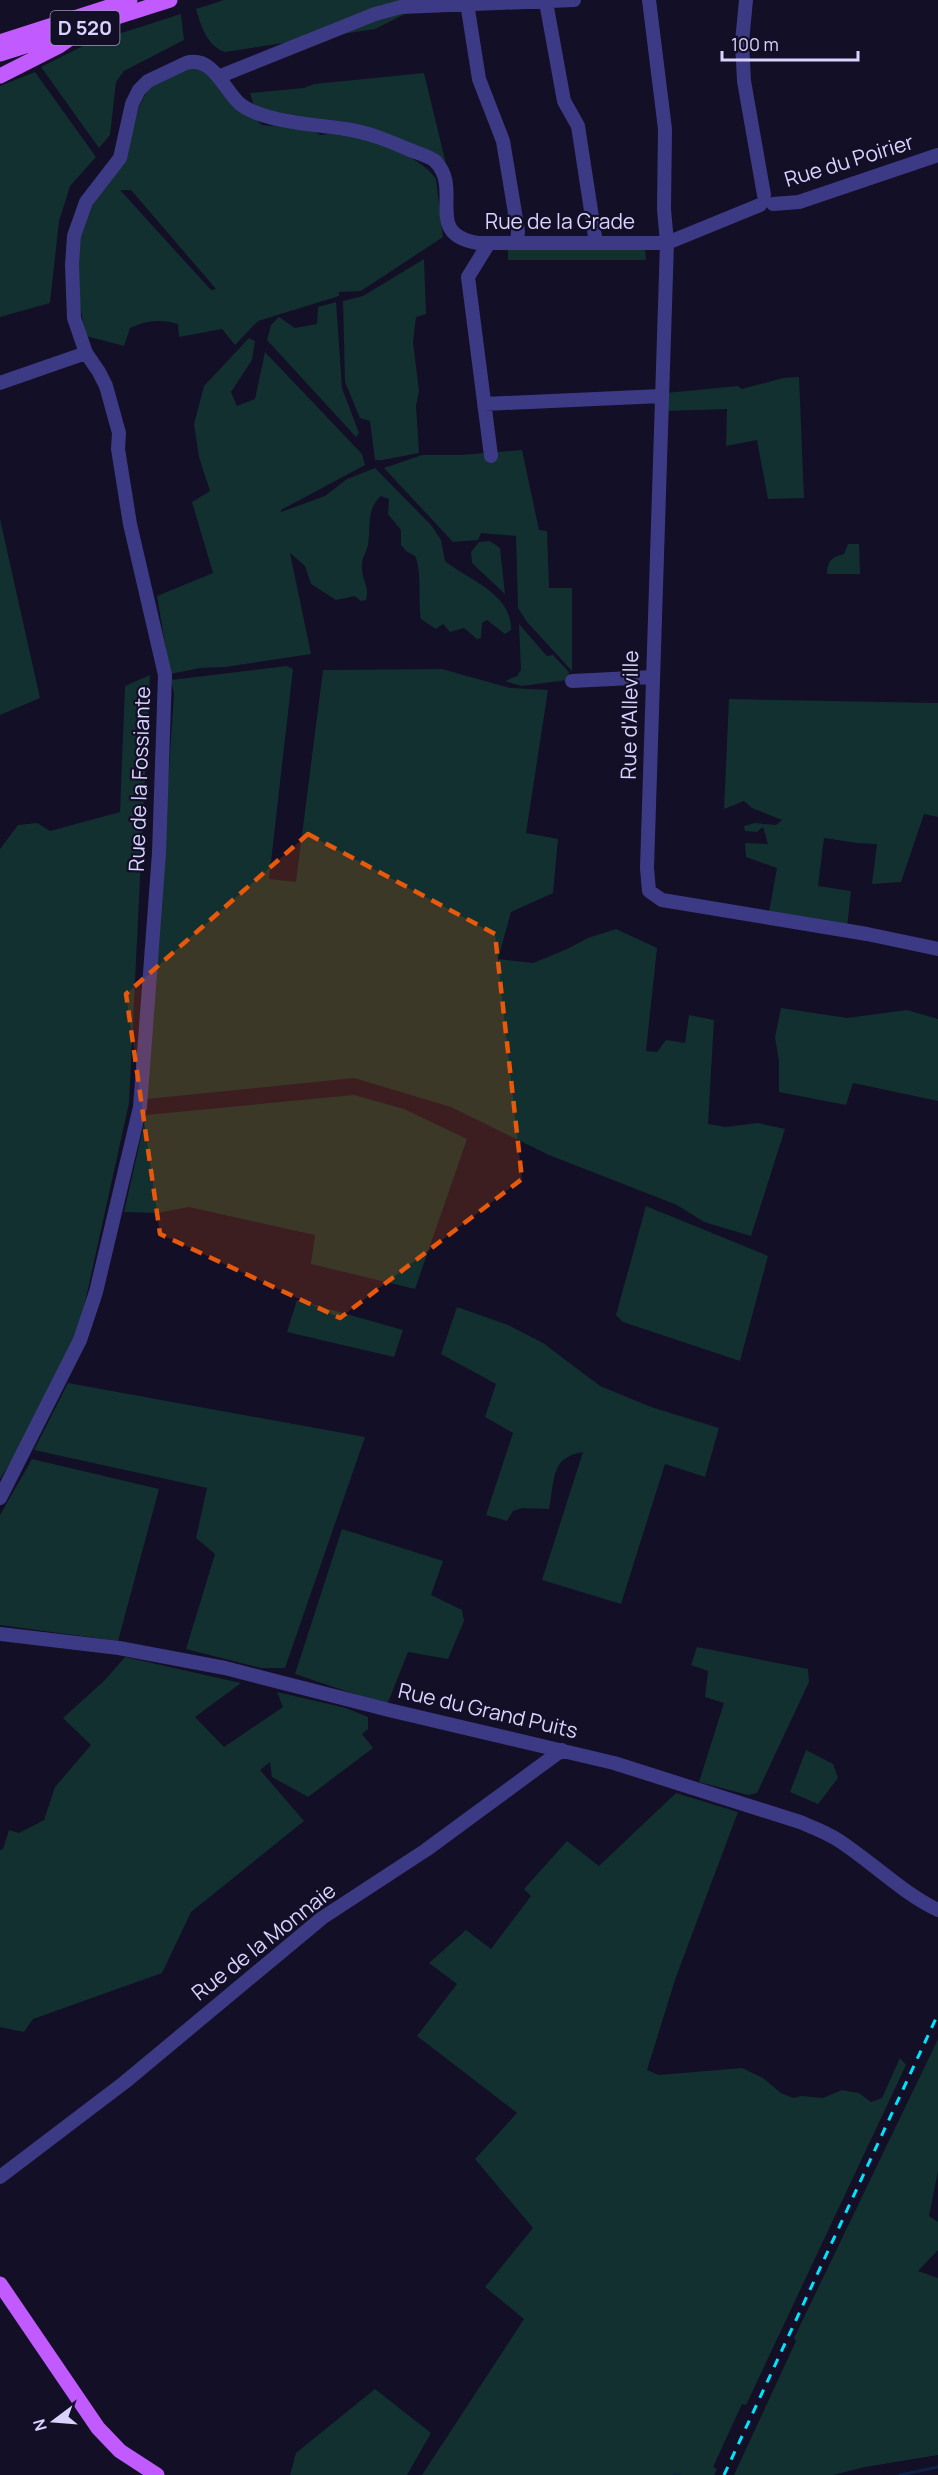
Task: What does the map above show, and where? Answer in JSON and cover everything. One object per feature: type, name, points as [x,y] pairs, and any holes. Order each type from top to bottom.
[{"type":"main road","name":"D 520","points":[[0,42],[130,0]]},
{"type":"main road","name":"D 520","points":[[0,54],[170,0]]},
{"type":"main road","points":[[0,76],[59,46],[81,30]]},
{"type":"main road","points":[[0,34],[30,33]]},
{"type":"main road","points":[[0,2284],[98,2428],[120,2451],[157,2475]]},
{"type":"street","points":[[218,77],[375,14],[401,7],[574,0]]},
{"type":"street","name":"Rue d'Alleville","points":[[649,0],[665,129],[664,209],[667,243],[652,677],[647,874],[649,891],[654,896],[670,902],[912,942],[938,950]]},
{"type":"street","points":[[746,0],[742,42],[744,81],[765,201]]},
{"type":"street","points":[[546,2],[564,101],[578,126],[596,243]]},
{"type":"street","points":[[466,3],[479,79],[503,141],[518,231],[517,243]]},
{"type":"street","name":"Rue de la Grade","points":[[190,61],[209,66],[231,95],[251,111],[275,119],[348,129],[376,136],[434,160],[447,184],[448,227],[453,235],[462,241],[667,243],[765,201]]},
{"type":"street","name":"Rue de la Fossiante","points":[[0,1498],[80,1340],[96,1292],[140,1107],[158,865],[165,675],[130,524],[118,449],[120,432],[106,386],[86,353],[74,318],[72,300],[74,236],[81,213],[120,158],[132,104],[139,90],[148,81],[190,61]]},
{"type":"street","name":"Rue du Poirier","points":[[765,201],[799,202],[938,156]]},
{"type":"street","points":[[489,243],[468,277],[491,456]]},
{"type":"street","points":[[0,383],[86,353]]},
{"type":"street","points":[[484,404],[661,396]]},
{"type":"street","points":[[572,681],[652,677]]},
{"type":"street","name":"Rue du Grand Puits","points":[[0,1634],[119,1648],[225,1668],[389,1710],[614,1763],[800,1822],[836,1839],[910,1894],[938,1910]]},
{"type":"street","name":"Rue de la Monnaie","points":[[0,2177],[125,2082],[322,1918],[426,1850],[562,1750]]},
{"type":"highlighted area","points":[[308,834],[495,934],[522,1179],[340,1318],[160,1234],[126,994]]},
{"type":"green space","points":[[224,0],[458,0],[427,3],[375,29],[225,52],[209,40],[196,9]]},
{"type":"green space","points":[[181,14],[184,40],[124,71],[116,82],[110,135],[99,148],[41,67],[87,44]]},
{"type":"green space","points":[[198,65],[262,125],[311,129],[320,135],[338,132],[349,134],[406,155],[429,171],[436,179],[443,237],[361,291],[339,292],[339,296],[258,321],[235,345],[222,329],[179,337],[178,324],[166,321],[142,323],[130,328],[124,346],[86,336],[79,301],[78,271],[81,237],[91,207],[126,155],[139,107],[146,93],[156,82]],"holes":[[[120,190],[131,190],[216,289],[211,290]]]},
{"type":"green space","points":[[35,72],[96,157],[70,186],[59,221],[50,303],[0,317],[0,86]]},
{"type":"green space","points":[[424,73],[446,164],[433,154],[274,114],[254,106],[250,93],[304,88],[314,84]]},
{"type":"green space","points":[[508,248],[645,248],[646,260],[508,260]]},
{"type":"green space","points":[[424,259],[426,314],[416,317],[413,342],[419,391],[416,406],[419,453],[375,460],[370,421],[360,418],[345,382],[343,301],[363,296]]},
{"type":"green space","points":[[336,302],[342,388],[359,433],[356,437],[267,340],[271,325],[279,317],[295,328],[317,324],[318,307]]},
{"type":"green space","points":[[249,338],[255,341],[252,360],[231,392],[237,406],[255,399],[265,352],[362,454],[365,465],[281,512],[325,496],[347,479],[375,468],[431,525],[441,540],[445,561],[497,597],[509,617],[511,630],[505,634],[487,620],[482,623],[481,638],[477,639],[464,628],[450,632],[443,624],[436,629],[421,619],[417,562],[415,556],[401,545],[401,530],[388,514],[389,499],[381,496],[371,512],[368,545],[362,562],[367,592],[366,600],[361,601],[355,596],[336,600],[311,584],[305,566],[290,553],[311,654],[170,674],[157,596],[213,573],[192,502],[210,491],[199,457],[194,424],[204,386]]},
{"type":"green space","points":[[799,377],[804,498],[768,499],[757,440],[726,446],[727,409],[666,411],[666,393],[738,386],[742,389],[783,378]]},
{"type":"green space","points":[[522,450],[539,530],[547,531],[549,588],[572,588],[572,671],[527,622],[518,608],[516,536],[481,533],[478,540],[453,542],[384,468],[422,455],[460,455]]},
{"type":"green space","points":[[0,519],[40,698],[0,715]]},
{"type":"green space","points":[[490,541],[500,548],[505,594],[472,563],[471,552],[479,542]]},
{"type":"green space","points":[[848,544],[859,544],[860,574],[827,574],[829,563],[833,558],[844,554]]},
{"type":"green space","points":[[519,624],[547,656],[553,655],[569,672],[568,680],[521,686],[505,681],[517,676],[521,670]]},
{"type":"green space","points":[[287,666],[293,669],[269,879],[296,882],[323,670],[442,669],[510,688],[548,690],[526,833],[558,839],[553,893],[511,912],[498,959],[533,963],[588,938],[616,929],[657,948],[646,1051],[657,1052],[666,1040],[685,1043],[689,1015],[714,1020],[708,1124],[726,1127],[758,1123],[785,1129],[751,1236],[704,1222],[677,1205],[549,1155],[451,1107],[354,1078],[147,1099],[174,694],[171,680]]},
{"type":"green space","points":[[150,675],[129,1103],[79,1330],[25,1439],[0,1479],[0,849],[18,825],[37,823],[50,831],[120,812],[125,686]]},
{"type":"green space","points":[[729,699],[938,703],[938,817],[924,814],[901,882],[872,884],[877,844],[824,838],[818,886],[851,891],[847,928],[769,912],[777,868],[746,857],[745,843],[768,844],[763,827],[757,832],[745,831],[744,826],[755,823],[776,825],[782,820],[752,808],[744,801],[724,809]]},
{"type":"green space","points":[[781,1008],[847,1018],[907,1010],[938,1019],[938,1101],[853,1083],[846,1105],[779,1092],[779,1061],[775,1037]]},
{"type":"green space","points":[[354,1095],[404,1109],[467,1139],[415,1289],[311,1264],[315,1235],[189,1207],[157,1213],[124,1212],[146,1115]]},
{"type":"green space","points":[[646,1206],[768,1256],[740,1361],[623,1322],[616,1315]]},
{"type":"green space","points":[[297,1300],[403,1330],[394,1357],[287,1332]]},
{"type":"green space","points":[[457,1307],[508,1325],[543,1343],[600,1386],[651,1407],[719,1428],[705,1477],[665,1464],[621,1604],[542,1580],[583,1452],[572,1455],[559,1465],[549,1509],[522,1508],[513,1511],[507,1521],[486,1515],[513,1433],[485,1417],[496,1384],[441,1354]]},
{"type":"green space","points":[[68,1383],[365,1437],[285,1668],[261,1668],[186,1649],[215,1554],[196,1538],[207,1488],[34,1450]]},
{"type":"green space","points":[[32,1459],[159,1489],[118,1641],[0,1625],[0,1515]]},
{"type":"green space","points":[[342,1529],[443,1561],[431,1595],[462,1610],[464,1621],[448,1659],[408,1652],[387,1705],[295,1674]]},
{"type":"green space","points":[[697,1647],[808,1669],[809,1682],[757,1793],[748,1795],[699,1782],[724,1703],[705,1697],[708,1671],[691,1665]]},
{"type":"green space","points":[[125,1657],[241,1683],[195,1717],[224,1747],[283,1707],[277,1692],[346,1708],[368,1717],[368,1729],[362,1734],[373,1748],[308,1797],[272,1777],[270,1762],[260,1770],[304,1821],[191,1912],[162,1973],[33,2019],[24,2032],[0,2027],[0,1850],[3,1849],[9,1830],[19,1833],[44,1820],[55,1787],[91,1745],[63,1718],[105,1680]]},
{"type":"green space","points":[[806,1750],[833,1764],[838,1778],[818,1804],[790,1792]]},
{"type":"green space","points":[[676,1793],[738,1812],[676,1977],[647,2070],[659,2075],[742,2068],[763,2078],[781,2093],[793,2098],[801,2096],[823,2098],[842,2090],[859,2093],[871,2102],[882,2098],[900,2058],[906,2065],[746,2405],[742,2404],[713,2467],[717,2469],[714,2475],[422,2475],[524,2319],[485,2287],[533,2228],[475,2159],[517,2113],[417,2036],[457,1984],[429,1963],[466,1930],[491,1949],[531,1896],[524,1889],[567,1841],[599,1866]]},
{"type":"green space","points":[[938,2039],[938,2171],[929,2216],[938,2222],[938,2250],[918,2271],[938,2278],[938,2455],[865,2467],[833,2475],[734,2475],[796,2341],[794,2338]]},
{"type":"green space","points":[[375,2389],[431,2433],[407,2475],[290,2475],[296,2453]]},
{"type":"waterway","points":[[900,2475],[938,2467]]},
{"type":"waterway","points":[[674,2475],[679,2475]]},
{"type":"railway","points":[[724,2475],[938,2014]]}]
